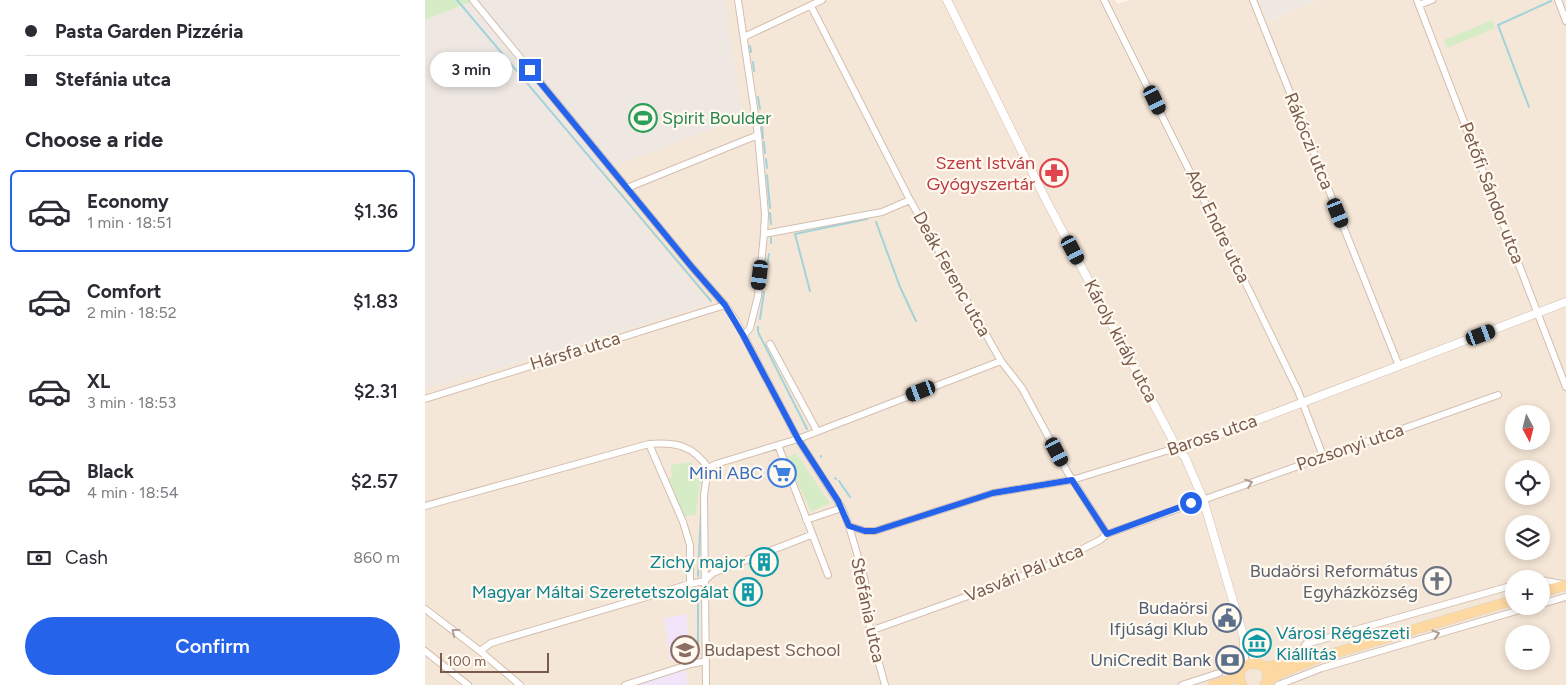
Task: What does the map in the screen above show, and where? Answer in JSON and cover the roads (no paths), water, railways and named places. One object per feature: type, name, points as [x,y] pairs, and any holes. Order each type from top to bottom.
[{"type":"main road","points":[[1550,589],[1566,584]]},
{"type":"main road","points":[[1266,684],[1279,673],[1319,658],[1505,603]]},
{"type":"main road","points":[[1213,685],[1230,680],[1250,663],[1260,665],[1319,658]]},
{"type":"main road","points":[[1260,665],[1267,674],[1266,684]]},
{"type":"main road","points":[[1242,670],[1240,680],[1243,685]]},
{"type":"street","name":"Stefánia utca","points":[[473,0],[725,305],[798,439],[842,508],[865,581],[870,631],[885,685]]},
{"type":"street","points":[[738,0],[758,135],[763,192],[764,234],[758,296],[750,328],[743,335]]},
{"type":"street","name":"Károly király utca","points":[[947,0],[1046,200],[1178,450],[1185,456],[1203,499],[1244,638],[1260,665]]},
{"type":"street","name":"Ady Endre utca","points":[[1104,0],[1250,292],[1302,402],[1323,456]]},
{"type":"street","name":"Rákóczi utca","points":[[1253,0],[1399,366]]},
{"type":"street","points":[[1418,3],[1432,0]]},
{"type":"street","points":[[1558,0],[1566,21]]},
{"type":"street","points":[[744,36],[819,1]]},
{"type":"street","name":"Petőfi Sándor utca","points":[[1418,3],[1566,387]]},
{"type":"street","name":"Deák Ferenc utca","points":[[811,6],[910,200],[1001,361],[1022,388],[1072,480],[1107,534]]},
{"type":"street","points":[[627,188],[758,135]]},
{"type":"street","points":[[764,234],[882,212],[910,200]]},
{"type":"street","name":"Baross utca","points":[[849,526],[865,531],[875,531],[993,493],[1072,480],[1166,451],[1178,450],[1566,302]]},
{"type":"street","name":"Hársfa utca","points":[[425,399],[725,305]]},
{"type":"street","points":[[769,344],[817,431]]},
{"type":"street","points":[[708,468],[798,439],[1001,361]]},
{"type":"street","name":"Pozsonyi utca","points":[[1203,499],[1497,395]]},
{"type":"street","points":[[649,444],[683,522],[690,545],[690,584]]},
{"type":"street","points":[[425,506],[649,444],[676,444],[686,447],[704,461],[708,468],[704,495],[706,685]]},
{"type":"street","points":[[778,445],[827,575]]},
{"type":"street","name":"Vasvári Pál utca","points":[[870,631],[999,585],[1057,562],[1100,540],[1107,534],[1203,499]]},
{"type":"street","points":[[806,520],[842,508]]},
{"type":"street","points":[[480,651],[491,643],[705,581],[713,573],[811,534]]},
{"type":"street","points":[[1550,581],[1566,584]]},
{"type":"street","points":[[1297,662],[1296,658],[1306,644],[1505,588]]},
{"type":"street","points":[[1550,601],[1566,597]]},
{"type":"street","points":[[425,609],[480,651],[520,685]]},
{"type":"street","points":[[1278,685],[1330,666],[1505,614]]},
{"type":"street","name":"Károly király utca","points":[[1242,670],[1244,638]]},
{"type":"street","points":[[425,651],[468,685]]},
{"type":"street","points":[[625,685],[706,661]]},
{"type":"street","points":[[1182,685],[1219,673]]},
{"type":"waterway","points":[[457,0],[711,301]]},
{"type":"waterway","points":[[1529,107],[1498,25],[1551,1]]},
{"type":"waterway","points":[[750,46],[751,52]]},
{"type":"waterway","points":[[753,62],[754,71]]},
{"type":"waterway","points":[[758,97],[760,109]]},
{"type":"waterway","points":[[760,114],[761,123]]},
{"type":"waterway","points":[[762,127],[763,138]]},
{"type":"waterway","points":[[764,142],[765,153]]},
{"type":"waterway","points":[[766,159],[767,168]]},
{"type":"waterway","points":[[767,175],[770,208]]},
{"type":"waterway","points":[[770,213],[771,224]]},
{"type":"waterway","points":[[810,291],[795,234],[867,219]]},
{"type":"waterway","points":[[876,222],[900,287],[916,321]]},
{"type":"waterway","points":[[771,238],[771,243]]},
{"type":"waterway","points":[[767,268],[769,254]]},
{"type":"waterway","points":[[764,287],[766,275]]},
{"type":"waterway","points":[[760,319],[764,292]]},
{"type":"waterway","points":[[758,327],[758,332],[807,429]]},
{"type":"waterway","points":[[698,576],[703,471]]},
{"type":"waterway","points":[[839,481],[850,497]]},
{"type":"waterway","points":[[698,592],[698,656]]},
{"type":"place","name":"Spirit Boulder","points":[[643,118]]},
{"type":"place","name":"Szent István Gyógyszertár","points":[[1054,173]]},
{"type":"place","name":"Mini ABC","points":[[782,473]]},
{"type":"place","name":"Zichy major","points":[[764,562]]},
{"type":"place","name":"Budaörsi Református Egyházközség","points":[[1437,581]]},
{"type":"place","name":"Magyar Máltai Szeretetszolgálat","points":[[748,592]]},
{"type":"place","name":"Budaörsi Ifjúsági Klub","points":[[1227,618]]},
{"type":"place","name":"Városi Régészeti Kiállítás","points":[[1257,643]]},
{"type":"place","name":"Budapest School","points":[[685,650]]},
{"type":"place","name":"UniCredit Bank","points":[[1230,660]]}]
